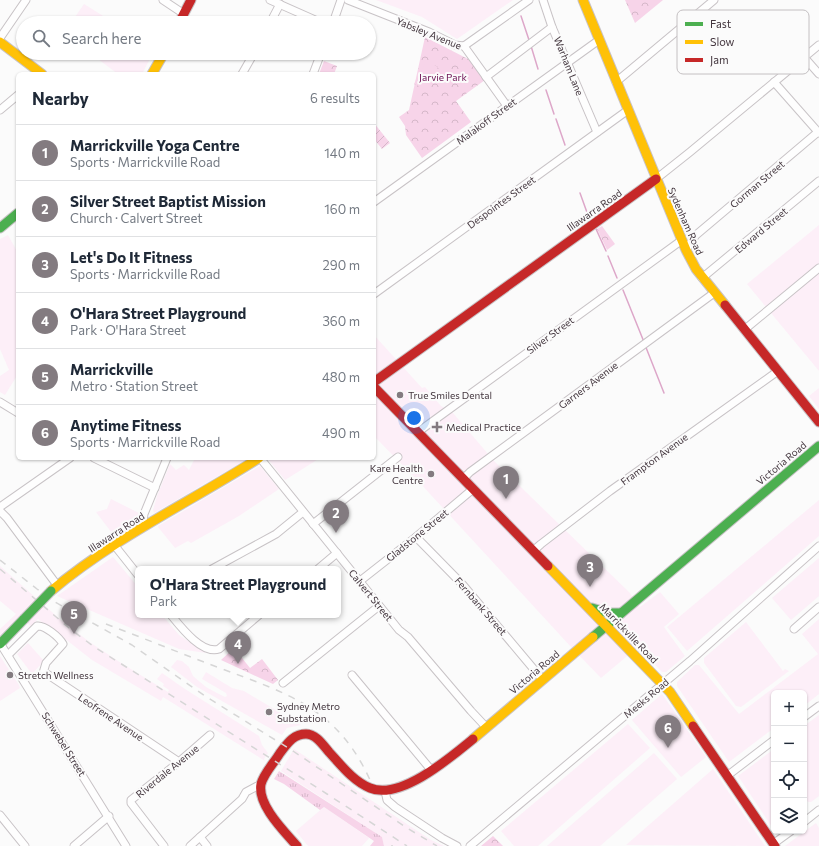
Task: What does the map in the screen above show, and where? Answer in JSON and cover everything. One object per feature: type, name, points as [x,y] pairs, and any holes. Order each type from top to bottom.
[{"type":"main road","points":[[184,14],[191,0]]},
{"type":"main road","name":"Sydenham Road","points":[[583,0],[656,179],[686,250],[696,269],[819,422]]},
{"type":"main road","points":[[0,42],[16,54]]},
{"type":"main road","points":[[24,60],[39,72]]},
{"type":"main road","points":[[153,72],[160,60]]},
{"type":"main road","name":"Illawarra Road","points":[[376,381],[656,179]]},
{"type":"main road","points":[[0,228],[16,215]]},
{"type":"main road","name":"Marrickville Road","points":[[376,389],[670,692],[774,845]]},
{"type":"main road","name":"Victoria Road","points":[[385,791],[396,788],[432,771],[445,762],[819,446]]},
{"type":"main road","name":"Illawarra Road","points":[[0,644],[54,588],[70,575],[144,527],[257,460]]},
{"type":"main road","points":[[586,604],[601,612],[622,613]]},
{"type":"main road","points":[[297,846],[264,804],[260,791],[261,784],[290,739],[295,736],[306,734],[317,739],[359,782],[371,789],[385,791]]},
{"type":"street","points":[[0,38],[26,0]]},
{"type":"street","points":[[163,0],[184,14]]},
{"type":"street","points":[[270,0],[307,16]]},
{"type":"street","points":[[335,16],[341,0]]},
{"type":"street","name":"Yabsley Avenue","points":[[348,0],[429,32],[454,45],[464,46],[507,106]]},
{"type":"street","points":[[464,46],[529,0]]},
{"type":"street","name":"Warham Lane","points":[[543,0],[552,27],[597,132]]},
{"type":"street","points":[[702,10],[714,0]]},
{"type":"street","points":[[274,16],[280,4]]},
{"type":"street","points":[[486,77],[552,27]]},
{"type":"street","points":[[616,82],[677,31]]},
{"type":"street","name":"Malakoff Street","points":[[376,201],[599,40]]},
{"type":"street","name":"Illawarra Road","points":[[809,52],[819,45]]},
{"type":"street","points":[[243,72],[250,60]]},
{"type":"street","points":[[314,72],[318,60]]},
{"type":"street","points":[[809,62],[819,74]]},
{"type":"street","name":"Illawarra Road","points":[[656,179],[783,74]]},
{"type":"street","points":[[774,82],[819,133]]},
{"type":"street","points":[[0,110],[16,97]]},
{"type":"street","name":"Despointes Street","points":[[376,293],[628,110]]},
{"type":"street","name":"Gorman Street","points":[[686,250],[696,235],[819,133]]},
{"type":"street","name":"Edward Street","points":[[702,278],[819,181]]},
{"type":"street","points":[[681,237],[696,235]]},
{"type":"street","name":"Silver Street","points":[[418,432],[681,237]]},
{"type":"street","points":[[744,330],[819,268]]},
{"type":"street","name":"Garners Avenue","points":[[463,478],[644,343],[714,293]]},
{"type":"street","name":"Frampton Avenue","points":[[533,551],[610,491],[778,371]]},
{"type":"street","points":[[0,402],[16,413]]},
{"type":"street","points":[[313,524],[398,457]]},
{"type":"street","points":[[0,506],[67,460]]},
{"type":"street","points":[[98,460],[154,488]]},
{"type":"street","points":[[144,527],[144,514],[166,460]]},
{"type":"street","name":"Calvert Street","points":[[262,460],[399,630],[408,637],[470,712],[486,727]]},
{"type":"street","name":"Gladstone Street","points":[[360,581],[416,537],[473,489]]},
{"type":"street","points":[[0,511],[7,518],[54,588]]},
{"type":"street","points":[[217,566],[276,534],[303,512]]},
{"type":"street","name":"Fernbank Street","points":[[416,537],[463,584],[542,679]]},
{"type":"street","points":[[115,546],[135,571]]},
{"type":"street","name":"Meeks Road","points":[[470,846],[690,661],[819,546]]},
{"type":"street","points":[[322,566],[337,553]]},
{"type":"street","points":[[283,683],[379,606]]},
{"type":"street","points":[[794,629],[819,607]]},
{"type":"street","points":[[174,618],[190,637],[206,648],[215,650],[254,618]]},
{"type":"street","name":"Leofrene Avenue","points":[[8,655],[37,626],[42,626],[61,640],[62,644],[46,663],[43,673],[48,674],[179,762]]},
{"type":"street","name":"Schwebel Street","points":[[0,644],[109,816],[126,846]]},
{"type":"street","points":[[352,675],[432,771]]},
{"type":"street","points":[[807,715],[819,706]]},
{"type":"street","name":"Riverdale Avenue","points":[[164,846],[131,803],[131,800],[210,735]]},
{"type":"street","points":[[727,776],[771,742]]},
{"type":"street","points":[[190,846],[242,800],[246,792],[261,784]]},
{"type":"street","points":[[385,791],[387,800],[395,807],[442,838],[457,846]]},
{"type":"street","points":[[807,820],[819,810]]},
{"type":"street","points":[[0,816],[25,846]]},
{"type":"street","points":[[74,846],[109,816]]},
{"type":"street","points":[[774,845],[787,834]]},
{"type":"street","points":[[200,837],[207,846]]},
{"type":"shaded area","points":[[376,0],[513,0],[457,39],[422,17]]},
{"type":"shaded area","points":[[84,4],[103,16],[76,16]]},
{"type":"shaded area","points":[[99,60],[149,60],[143,72],[115,72]]},
{"type":"shaded area","points":[[819,225],[819,371],[747,284]]},
{"type":"shaded area","points":[[8,235],[16,249],[16,377],[5,395],[0,392],[0,376],[9,370],[0,349],[0,239]]},
{"type":"shaded area","points":[[376,337],[422,388],[425,387],[441,406],[453,413],[495,462],[629,592],[640,607],[660,592],[679,614],[664,627],[685,656],[666,672],[662,672],[638,647],[601,678],[419,482],[376,438]]},
{"type":"shaded area","points":[[819,388],[819,409],[809,396]]},
{"type":"shaded area","points":[[194,460],[246,460],[154,513],[153,510],[157,496],[170,464],[176,470],[184,465],[189,470]]},
{"type":"shaded area","points":[[269,460],[317,460],[285,480]]},
{"type":"shaded area","points":[[260,466],[279,489],[239,516],[191,543],[188,541],[175,548],[158,527],[158,526]]},
{"type":"shaded area","points":[[111,499],[139,513],[134,526],[115,537],[96,512],[107,509]]},
{"type":"shaded area","points":[[819,500],[819,536],[687,651],[667,627]]},
{"type":"shaded area","points":[[113,557],[135,583],[135,618],[165,618],[179,635],[206,653],[179,649],[57,596]]},
{"type":"shaded area","points":[[819,558],[819,596],[791,620],[772,598]]},
{"type":"shaded area","points":[[0,566],[61,620],[118,661],[168,692],[169,690],[163,686],[164,684],[157,679],[162,673],[259,736],[262,745],[268,753],[264,759],[265,761],[163,697],[161,701],[92,660],[64,638],[61,638],[38,619],[31,626],[19,617],[0,636],[0,629],[16,614],[0,601]]},
{"type":"shaded area","points":[[819,619],[819,694],[807,704],[807,690],[771,690],[771,730],[729,762],[677,686],[677,682],[695,665],[699,665],[739,714],[818,654],[802,634]]},
{"type":"shaded area","points":[[746,622],[783,671],[785,669],[789,671],[741,707],[736,706],[704,663],[704,658]]},
{"type":"shaded area","points":[[28,643],[44,661],[32,674],[17,654]]},
{"type":"shaded area","points":[[0,656],[20,688],[0,701]]},
{"type":"shaded area","points":[[177,660],[182,661],[189,667],[193,676],[206,687],[217,693],[225,697],[227,696],[226,693],[202,679],[206,672],[232,688],[244,691],[301,725],[287,728],[282,735],[197,687],[171,667]]},
{"type":"shaded area","points":[[662,694],[706,757],[681,777],[632,720]]},
{"type":"shaded area","points":[[819,715],[819,796],[811,802],[807,800],[807,724]]},
{"type":"shaded area","points":[[628,724],[650,748],[538,846],[514,846],[501,831]]},
{"type":"shaded area","points":[[294,749],[431,840],[444,846],[384,846],[382,837],[281,771]]},
{"type":"shaded area","points":[[771,751],[771,826],[738,776]]},
{"type":"shaded area","points":[[654,753],[677,779],[600,846],[547,846]]},
{"type":"shaded area","points":[[713,769],[765,846],[626,845]]},
{"type":"shaded area","points":[[324,807],[369,838],[362,846],[308,846],[296,831]]},
{"type":"shaded area","points":[[816,823],[819,828],[819,846],[785,846],[801,834],[807,834],[807,830]]},
{"type":"green space","points":[[625,0],[663,0],[635,23]]},
{"type":"green space","name":"Jarvie Park","points":[[425,37],[472,61],[485,80],[456,101],[471,122],[422,158],[406,135],[405,126],[399,117],[409,110]]},
{"type":"green space","points":[[324,61],[337,66],[335,72],[320,72]]},
{"type":"green space","points":[[426,61],[438,67],[427,90],[414,84]]},
{"type":"green space","points":[[376,126],[390,143],[382,149],[376,142]]},
{"type":"green space","points":[[602,226],[615,244],[607,250],[597,229]]},
{"type":"green space","points":[[234,648],[250,668],[262,659],[278,680],[273,684],[221,660]]},
{"type":"green space","points":[[279,771],[382,837],[384,846],[370,846],[374,841],[324,807],[320,810],[284,784],[274,779]]},
{"type":"green space","points":[[493,836],[503,846],[481,846]]},
{"type":"waterway","points":[[521,16],[529,40]]},
{"type":"waterway","points":[[531,46],[538,69]]},
{"type":"waterway","points":[[546,90],[554,114]]},
{"type":"waterway","points":[[556,119],[565,145]]},
{"type":"waterway","points":[[580,193],[589,218]]},
{"type":"waterway","points":[[596,229],[606,251]]},
{"type":"waterway","points":[[608,256],[617,278]]},
{"type":"waterway","points":[[623,290],[644,342]]},
{"type":"waterway","points":[[645,345],[664,393]]},
{"type":"railway","points":[[0,560],[55,602],[132,645],[205,696],[293,751],[407,828],[437,846]]},
{"type":"railway","points":[[0,569],[69,628],[93,646],[407,846]]},
{"type":"railway","points":[[106,624],[265,685],[307,706],[325,719],[342,735],[357,755],[370,780]]},
{"type":"traffic: fast","points":[[0,228],[16,215]]},
{"type":"traffic: fast","points":[[593,637],[819,446]]},
{"type":"traffic: fast","points":[[24,619],[51,591]]},
{"type":"traffic: fast","points":[[592,608],[608,613],[621,613]]},
{"type":"traffic: fast","points":[[0,644],[24,619]]},
{"type":"traffic: slow","points":[[583,0],[686,250],[696,269],[725,305]]},
{"type":"traffic: slow","points":[[0,42],[16,54]]},
{"type":"traffic: slow","points":[[24,60],[39,72]]},
{"type":"traffic: slow","points":[[153,72],[160,60]]},
{"type":"traffic: slow","points":[[51,591],[75,572],[126,537],[256,460]]},
{"type":"traffic: slow","points":[[548,566],[670,692],[693,726]]},
{"type":"traffic: slow","points":[[473,739],[593,637]]},
{"type":"traffic: jam","points":[[183,16],[191,0]]},
{"type":"traffic: jam","points":[[376,381],[656,179]]},
{"type":"traffic: jam","points":[[725,305],[819,422]]},
{"type":"traffic: jam","points":[[376,389],[548,566]]},
{"type":"traffic: jam","points":[[693,726],[775,846]]},
{"type":"traffic: jam","points":[[297,846],[273,818],[263,801],[261,792],[262,780],[267,772],[285,746],[297,736],[301,734],[310,734],[322,743],[358,781],[370,788],[382,790],[396,788],[410,783],[439,766],[473,739]]},
{"type":"place","name":"True Smiles Dental","points":[[400,395]]},
{"type":"place","name":"Medical Practice","points":[[437,427]]},
{"type":"place","name":"Kare Health Centre","points":[[431,474]]},
{"type":"place","name":"Marrickville Yoga Centre","points":[[506,499]]},
{"type":"place","name":"Silver Street Baptist Mission","points":[[336,533]]},
{"type":"place","name":"Let's Do It Fitness","points":[[590,587]]},
{"type":"place","name":"Marrickville","points":[[74,634]]},
{"type":"place","name":"O'Hara Street Playground","points":[[238,664]]},
{"type":"place","name":"Stretch Wellness","points":[[10,675]]},
{"type":"place","name":"Sydney Metro Substation","points":[[269,712]]},
{"type":"place","name":"Anytime Fitness","points":[[668,748]]}]
